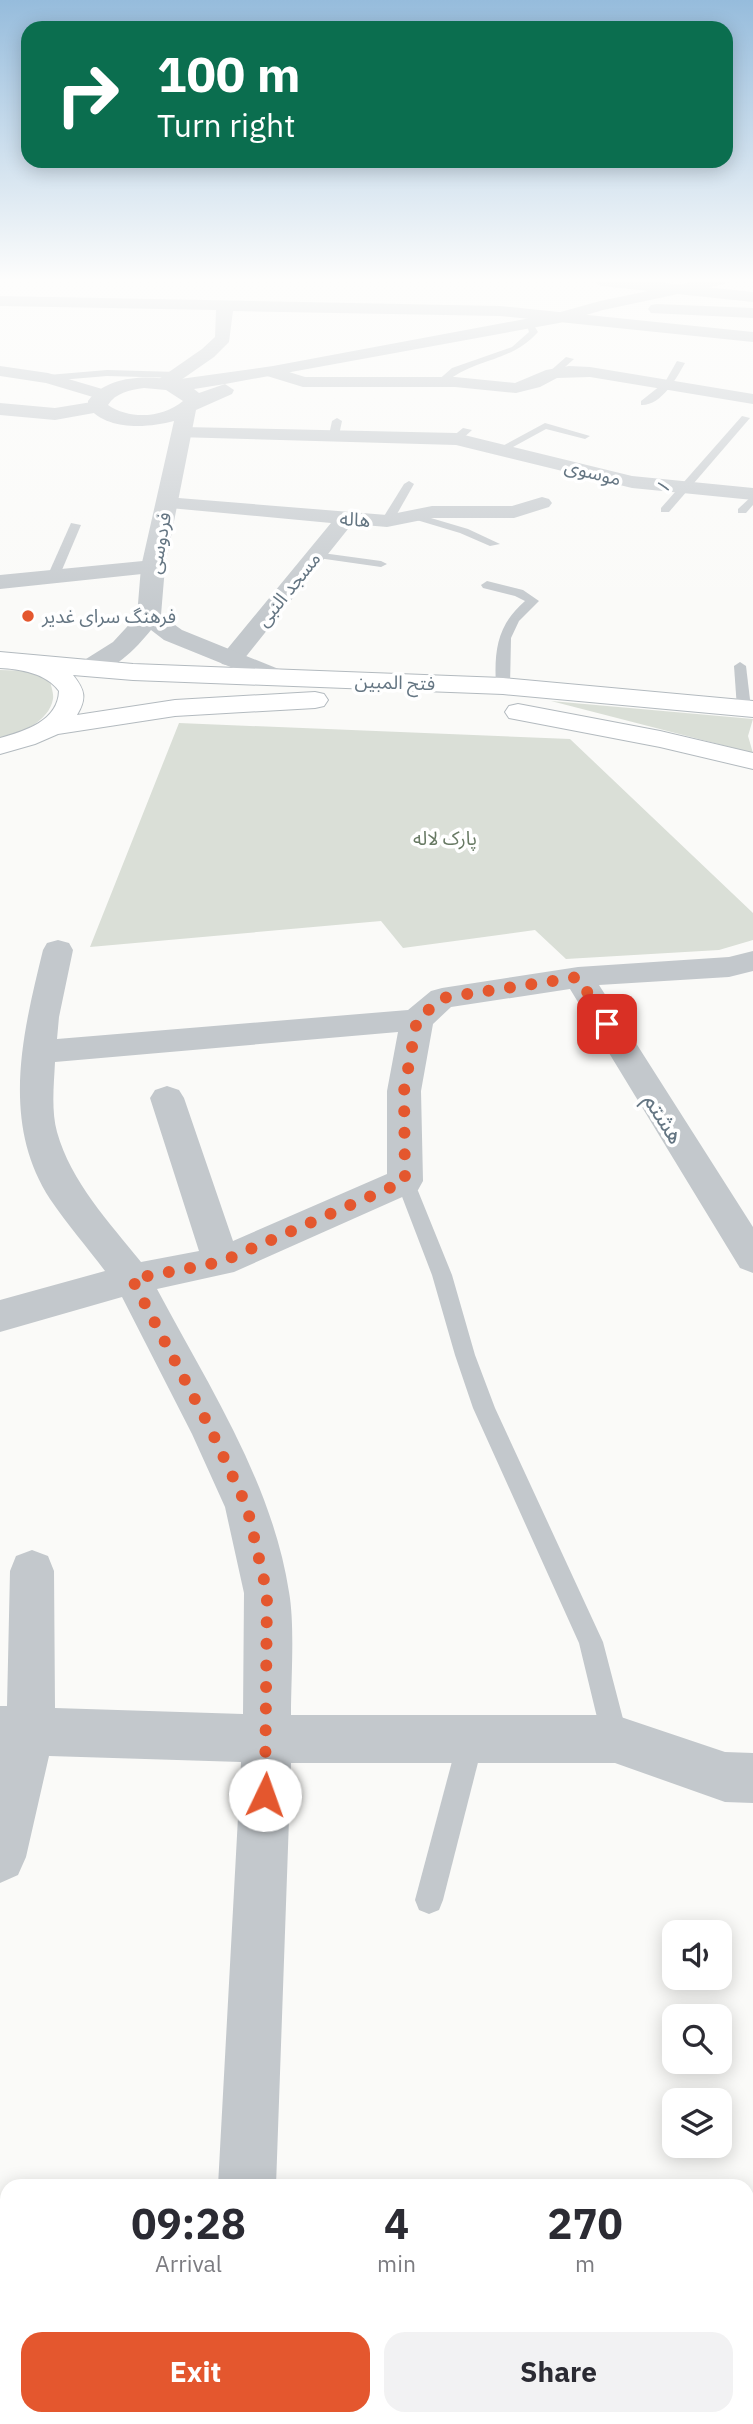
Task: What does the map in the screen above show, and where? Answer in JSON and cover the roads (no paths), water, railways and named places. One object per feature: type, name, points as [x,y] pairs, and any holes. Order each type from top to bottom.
[{"type":"main road","name":"فتح المبین","points":[[0,660],[87,669],[503,686],[748,709]]},
{"type":"main road","points":[[37,664],[57,673],[69,685],[71,700],[65,714],[38,733]]},
{"type":"main road","name":"فتح المبین","points":[[0,746],[38,733],[175,708],[332,699],[477,706],[556,718],[753,761]]},
{"type":"street","points":[[80,394],[137,420],[165,417],[219,394]]},
{"type":"street","points":[[0,409],[55,414],[102,405],[117,394]]},
{"type":"street","points":[[189,394],[192,396],[190,406]]},
{"type":"street","points":[[726,394],[753,399]]},
{"type":"street","points":[[102,405],[157,446],[173,470]]},
{"type":"street","name":"فردوسی","points":[[149,617],[153,567],[173,470],[190,406]]},
{"type":"street","name":"موسوی","points":[[183,433],[335,428],[462,435],[500,450],[632,482],[687,485],[749,501]]},
{"type":"street","name":"هاله","points":[[166,503],[387,521],[458,510],[514,512],[542,503]]},
{"type":"street","name":"مسجد النبی","points":[[231,659],[345,519]]},
{"type":"street","points":[[0,582],[153,567]]},
{"type":"street","points":[[87,669],[116,655],[133,639],[149,617],[173,635],[278,677]]},
{"type":"street","points":[[0,753],[38,733]]},
{"type":"street","points":[[58,950],[43,1017],[36,1091],[39,1131],[63,1189],[132,1279],[210,1428],[247,1507],[267,1593],[267,1739],[247,2179]]},
{"type":"street","points":[[40,1052],[417,1020],[442,998],[578,977],[729,967],[753,961]]},
{"type":"street","name":"هشتم","points":[[578,977],[753,1258]]},
{"type":"street","points":[[0,1316],[132,1279],[221,1262],[405,1181],[404,1091],[417,1020]]},
{"type":"street","points":[[166,1098],[221,1262]]},
{"type":"street","points":[[0,1857],[32,1571]]},
{"type":"street","points":[[16,1730],[267,1739],[615,1739],[724,1777],[753,1778]]},
{"type":"lane","points":[[644,403],[656,394]]},
{"type":"lane","name":"۱","points":[[665,510],[745,418]]},
{"type":"lane","points":[[500,450],[545,426],[585,436]]},
{"type":"lane","points":[[387,521],[409,484]]},
{"type":"lane","points":[[414,516],[464,531],[494,544]]},
{"type":"lane","points":[[53,577],[75,525]]},
{"type":"lane","name":"هاله","points":[[315,555],[381,564]]},
{"type":"lane","points":[[487,585],[519,593],[533,601],[520,611],[507,628],[501,655],[503,686]]},
{"type":"lane","points":[[740,666],[748,709]]},
{"type":"lane","points":[[405,1181],[442,1275],[465,1355],[484,1408],[591,1642],[615,1739]]},
{"type":"lane","points":[[429,1900],[471,1739]]},
{"type":"place","name":"فرهنگ سرای غدیر","points":[[28,616]]},
{"type":"park label","name":"پارک لاله","points":[[445,838]]}]
